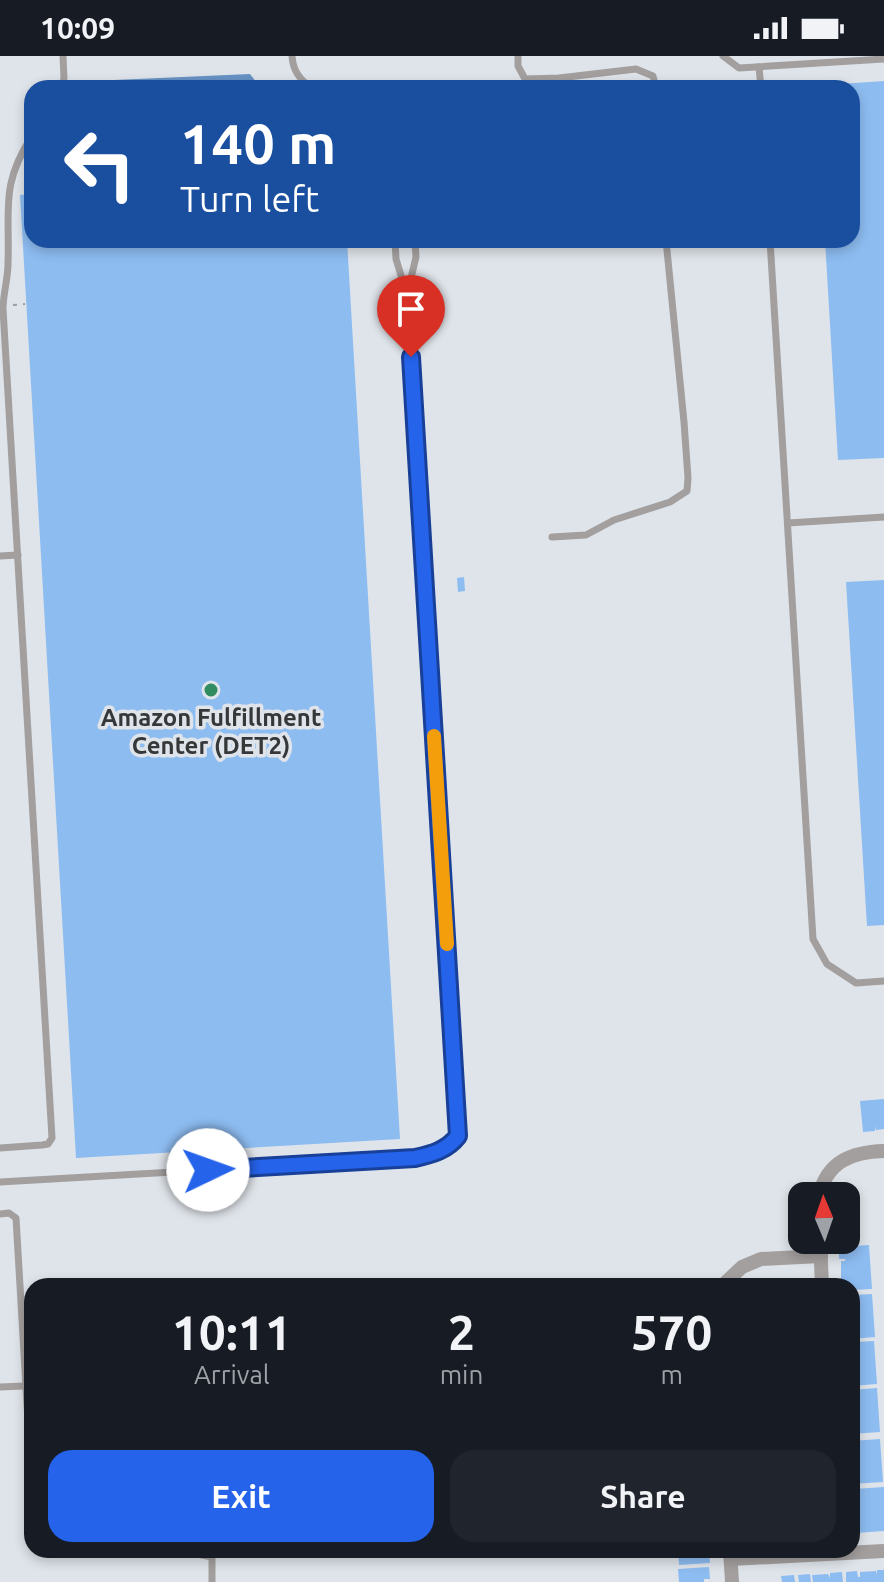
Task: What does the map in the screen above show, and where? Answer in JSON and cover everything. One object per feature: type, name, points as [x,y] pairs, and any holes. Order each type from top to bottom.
[{"type":"street","points":[[825,1182],[840,1161],[857,1153],[884,1151]]},
{"type":"street","points":[[730,1278],[742,1267],[761,1259],[821,1256],[822,1278]]},
{"type":"street","points":[[860,1552],[884,1551]]},
{"type":"street","points":[[730,1558],[732,1582]]},
{"type":"lane","points":[[63,56],[64,80]]},
{"type":"lane","points":[[292,56],[295,72],[301,80]]},
{"type":"lane","points":[[518,56],[518,66],[525,79],[636,69],[653,76],[654,80]]},
{"type":"lane","points":[[723,56],[739,68],[884,59]]},
{"type":"lane","points":[[759,67],[760,80]]},
{"type":"lane","points":[[0,1148],[48,1144],[52,1138],[3,309],[8,267],[5,213],[8,183],[24,148]]},
{"type":"lane","points":[[0,1182],[415,1158],[451,1145],[458,1136],[407,295],[395,248]]},
{"type":"lane","points":[[407,295],[415,248]]},
{"type":"lane","points":[[552,537],[586,535],[614,520],[670,502],[687,491],[684,422],[667,248]]},
{"type":"lane","points":[[771,248],[813,939],[827,964],[856,983],[884,981]]},
{"type":"lane","points":[[788,523],[884,517]]},
{"type":"lane","points":[[0,556],[18,555]]},
{"type":"lane","points":[[0,1214],[9,1213],[16,1218],[24,1386],[0,1387]]},
{"type":"lane","points":[[212,1558],[212,1582]]},
{"type":"path","points":[[12,305],[25,304]]},
{"type":"water","points":[[250,74],[255,80],[114,80]]},
{"type":"building","points":[[884,81],[884,458],[838,460],[825,248],[860,248],[860,83]]},
{"type":"building","name":"Amazon Fulfillment Center (DET2)","points":[[20,195],[24,195],[24,248],[347,248],[400,1139],[76,1158]]},
{"type":"building","points":[[464,577],[465,591],[458,592],[457,578]]},
{"type":"building","points":[[884,580],[884,925],[867,926],[846,582]]},
{"type":"building","points":[[884,1099],[884,1129],[876,1130],[876,1126],[875,1131],[863,1132],[860,1101]]},
{"type":"building","points":[[869,1245],[872,1289],[860,1290],[860,1278],[841,1278],[841,1261],[845,1259],[839,1259],[839,1254],[860,1254],[860,1246]]},
{"type":"building","points":[[872,1294],[875,1337],[860,1338],[860,1295]]},
{"type":"building","points":[[874,1341],[877,1384],[860,1385],[860,1342]]},
{"type":"building","points":[[877,1388],[880,1432],[860,1433],[860,1389]]},
{"type":"building","points":[[880,1439],[883,1482],[860,1483],[860,1440]]},
{"type":"building","points":[[884,1487],[884,1531],[860,1533],[860,1489]]},
{"type":"building","points":[[679,1558],[710,1558],[710,1563],[679,1565]]},
{"type":"building","points":[[709,1567],[710,1579],[704,1579],[704,1582],[679,1582],[678,1569]]},
{"type":"building","points":[[877,1570],[884,1570],[884,1582],[846,1582],[846,1572],[857,1571],[860,1577],[860,1572],[876,1571],[877,1575]]},
{"type":"building","points":[[842,1572],[843,1582],[813,1582],[812,1575],[828,1574],[830,1578],[830,1573]]},
{"type":"building","points":[[810,1574],[811,1582],[799,1582],[798,1575]]},
{"type":"building","points":[[794,1575],[795,1582],[782,1582],[781,1576]]},
{"type":"slow traffic","points":[[434,736],[447,944]]},
{"type":"place","name":"Amazon Fulfillment Center (DET2)","points":[[211,690]]},
{"type":"route","points":[[208,1170],[415,1158],[451,1145],[458,1136],[411,357]]}]
